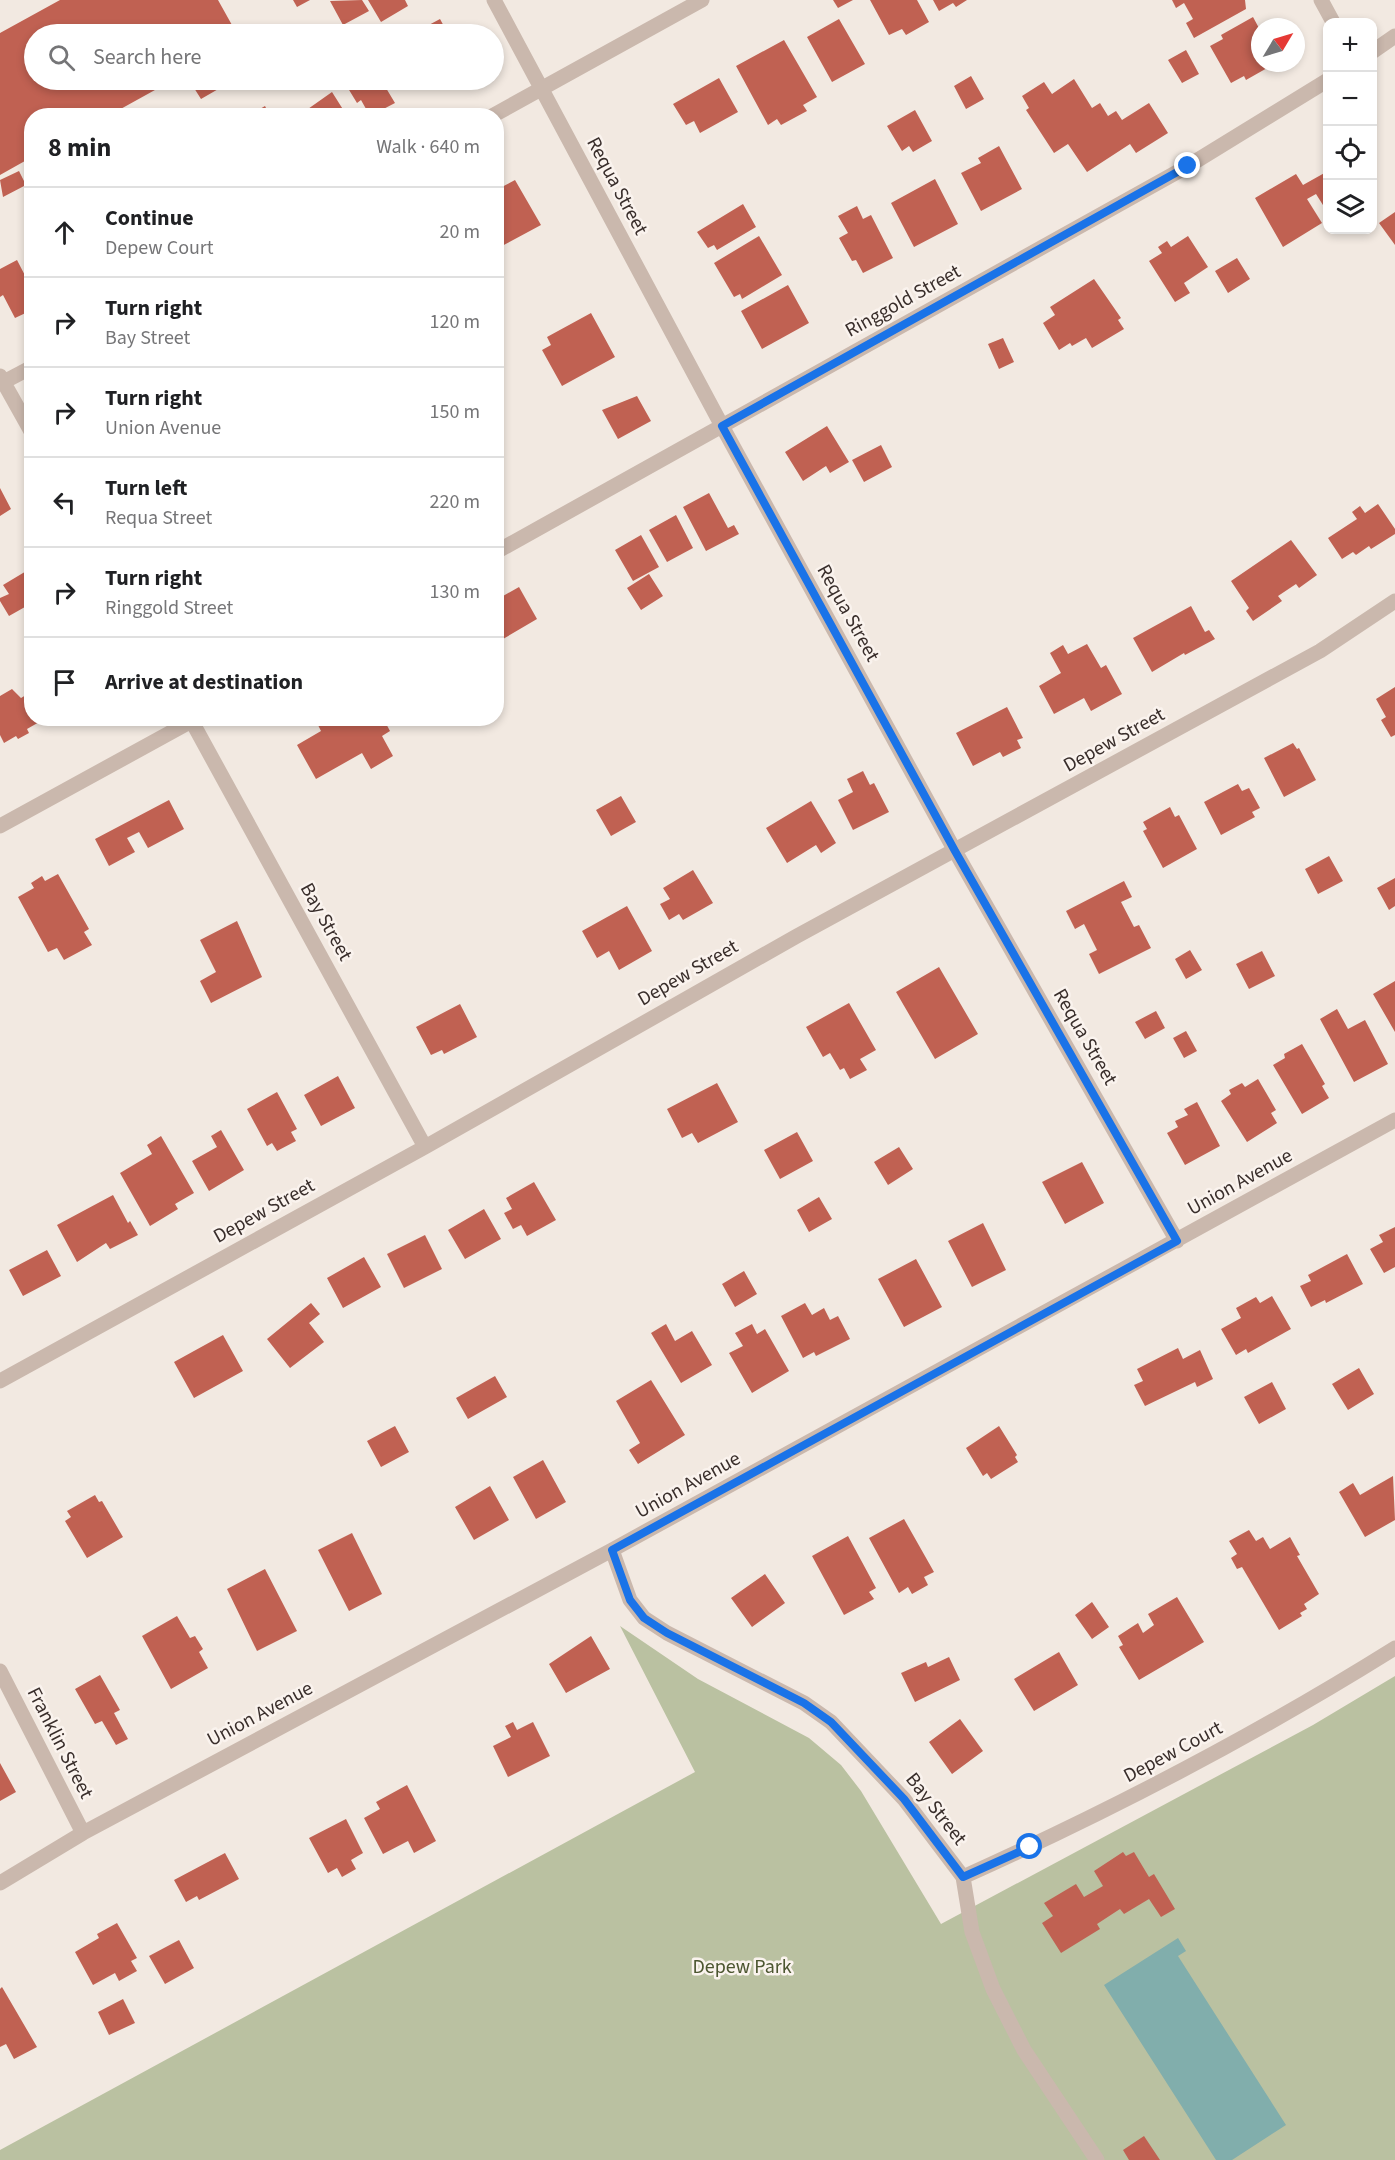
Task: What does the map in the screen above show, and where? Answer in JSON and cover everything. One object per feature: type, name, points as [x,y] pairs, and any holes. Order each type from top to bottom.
[{"type":"street","name":"Requa Street","points":[[494,0],[722,426],[955,851],[1177,1241]]},
{"type":"street","points":[[504,109],[702,0]]},
{"type":"street","points":[[1321,0],[1331,18]]},
{"type":"street","points":[[1377,49],[1395,36]]},
{"type":"street","name":"Ringgold Street","points":[[504,548],[1188,166],[1323,83]]},
{"type":"street","points":[[24,371],[1,381],[24,420]]},
{"type":"street","name":"Depew Street","points":[[0,1381],[425,1147],[797,936],[1320,651],[1395,601]]},
{"type":"street","points":[[0,826],[182,726]]},
{"type":"street","name":"Bay Street","points":[[196,726],[425,1147]]},
{"type":"street","name":"Union Avenue","points":[[0,1883],[83,1833],[612,1550],[1395,1120]]},
{"type":"street","name":"Bay Street","points":[[612,1550],[630,1600],[644,1618],[667,1633],[804,1703],[831,1722],[904,1799],[963,1877],[972,1932],[993,1989],[1024,2050],[1096,2160]]},
{"type":"street","name":"Depew Court","points":[[963,1877],[1169,1779],[1301,1707],[1395,1648]]},
{"type":"street","name":"Franklin Street","points":[[0,1671],[83,1833]]},
{"type":"green space","name":"Depew Park","points":[[620,1626],[698,1679],[809,1738],[841,1765],[861,1791],[941,1924],[1313,1725],[1395,1676],[1395,2160],[0,2160],[0,2150],[695,1772]]},
{"type":"water","points":[[1178,1938],[1186,1951],[1178,1956],[1286,2125],[1232,2160],[1216,2160],[1104,1985]]},
{"type":"building","points":[[60,0],[218,0],[231,24],[24,24],[24,90],[155,90],[122,108],[24,108],[24,162],[0,175],[0,33]]},
{"type":"building","points":[[293,0],[310,0],[297,7]]},
{"type":"building","points":[[362,0],[369,11],[342,24],[330,1]]},
{"type":"building","points":[[368,0],[405,0],[408,6],[381,22]]},
{"type":"building","points":[[833,0],[853,0],[838,8]]},
{"type":"building","points":[[870,0],[917,0],[929,22],[906,35],[902,29],[889,35]]},
{"type":"building","points":[[933,0],[967,0],[956,7],[953,3],[939,11]]},
{"type":"building","points":[[1172,0],[1245,0],[1246,9],[1194,38],[1186,23],[1193,19],[1184,3],[1176,8]]},
{"type":"building","points":[[1251,18],[1251,72],[1260,72],[1246,80],[1244,76],[1231,83],[1210,46],[1223,39],[1221,35]]},
{"type":"building","points":[[440,19],[443,24],[431,24]]},
{"type":"building","points":[[839,19],[865,64],[832,82],[807,37]]},
{"type":"building","points":[[784,40],[817,97],[803,105],[807,111],[781,125],[777,119],[768,125],[736,66]]},
{"type":"building","points":[[1186,50],[1199,74],[1182,83],[1168,60]]},
{"type":"building","points":[[971,76],[984,99],[966,109],[954,86]]},
{"type":"building","points":[[719,78],[738,112],[700,133],[694,121],[686,125],[673,104]]},
{"type":"building","points":[[1074,79],[1092,108],[1100,103],[1108,116],[1116,111],[1122,120],[1149,103],[1168,133],[1136,153],[1130,144],[1087,172],[1068,144],[1054,153],[1026,110],[1029,108],[1022,96],[1044,82],[1052,94]]},
{"type":"building","points":[[195,90],[217,90],[201,99]]},
{"type":"building","points":[[349,90],[387,90],[395,103],[385,108],[366,108],[361,100],[357,103]]},
{"type":"building","points":[[332,92],[342,108],[309,108]]},
{"type":"building","points":[[915,110],[932,141],[913,152],[909,146],[902,151],[887,126]]},
{"type":"building","points":[[999,146],[1022,189],[981,211],[961,173],[981,163],[978,158]]},
{"type":"building","points":[[19,171],[24,186],[3,197],[0,180]]},
{"type":"building","points":[[1296,174],[1303,185],[1323,174],[1323,205],[1316,194],[1307,199],[1322,223],[1283,247],[1255,198]]},
{"type":"building","points":[[935,179],[958,224],[914,247],[891,203]]},
{"type":"building","points":[[515,180],[541,225],[504,245],[504,186]]},
{"type":"building","points":[[743,204],[756,227],[717,250],[714,245],[708,248],[697,232]]},
{"type":"building","points":[[857,206],[863,219],[871,215],[893,258],[863,273],[856,260],[852,261],[839,238],[848,233],[838,216]]},
{"type":"building","points":[[1395,212],[1395,245],[1379,223]]},
{"type":"building","points":[[759,236],[782,275],[742,299],[740,294],[734,297],[714,263]]},
{"type":"building","points":[[1188,236],[1208,267],[1184,283],[1190,293],[1175,302],[1149,261],[1162,253],[1158,247],[1167,241],[1171,247]]},
{"type":"building","points":[[1237,258],[1250,279],[1228,293],[1215,271]]},
{"type":"building","points":[[17,260],[24,274],[24,314],[15,318],[3,295],[0,297],[0,269]]},
{"type":"building","points":[[1094,279],[1121,318],[1118,320],[1124,329],[1092,348],[1086,338],[1072,346],[1070,343],[1059,350],[1043,323],[1055,315],[1050,307]]},
{"type":"building","points":[[788,285],[809,323],[762,349],[741,311]]},
{"type":"building","points":[[591,313],[615,357],[562,386],[542,350],[551,345],[547,337]]},
{"type":"building","points":[[1003,338],[1014,362],[999,369],[988,344]]},
{"type":"building","points":[[637,396],[651,421],[618,439],[602,410]]},
{"type":"building","points":[[827,426],[849,462],[830,473],[826,466],[803,481],[785,452]]},
{"type":"building","points":[[881,445],[892,467],[864,482],[852,460]]},
{"type":"building","points":[[0,488],[11,509],[0,516]]},
{"type":"building","points":[[709,493],[728,528],[734,525],[739,534],[706,551],[683,507]]},
{"type":"building","points":[[1378,504],[1395,529],[1395,534],[1371,549],[1369,546],[1356,555],[1353,552],[1342,559],[1328,538],[1357,519],[1352,512],[1360,506],[1365,513]]},
{"type":"building","points":[[676,515],[693,548],[667,562],[649,530]]},
{"type":"building","points":[[641,535],[659,567],[633,581],[615,550]]},
{"type":"building","points":[[1291,540],[1317,575],[1299,588],[1296,584],[1278,596],[1282,601],[1253,621],[1246,611],[1249,608],[1231,581]]},
{"type":"building","points":[[24,572],[24,608],[9,616],[0,601],[0,598],[9,594],[3,585]]},
{"type":"building","points":[[649,574],[663,596],[641,610],[627,588]]},
{"type":"building","points":[[519,587],[537,619],[504,638],[504,595]]},
{"type":"building","points":[[1191,606],[1205,632],[1209,630],[1215,639],[1185,655],[1184,653],[1152,672],[1133,638]]},
{"type":"building","points":[[1087,644],[1101,668],[1106,665],[1122,694],[1091,711],[1084,698],[1054,714],[1039,686],[1061,673],[1050,653],[1063,645],[1068,654]]},
{"type":"building","points":[[1395,687],[1395,735],[1391,737],[1381,720],[1386,717],[1376,699]]},
{"type":"building","points":[[12,689],[21,698],[24,696],[24,726],[32,726],[27,729],[29,733],[18,739],[16,736],[4,743],[0,735],[0,696]]},
{"type":"building","points":[[1007,707],[1023,738],[1017,740],[1021,748],[1003,757],[1000,752],[973,766],[956,733]]},
{"type":"building","points":[[318,726],[387,726],[390,731],[382,736],[393,756],[371,769],[362,753],[316,779],[297,745],[321,731]]},
{"type":"building","points":[[1293,743],[1297,749],[1299,748],[1316,780],[1284,797],[1264,758]]},
{"type":"building","points":[[863,771],[870,785],[874,783],[889,812],[853,830],[838,800],[853,792],[847,779]]},
{"type":"building","points":[[1238,784],[1242,791],[1249,788],[1260,808],[1252,812],[1255,817],[1221,835],[1204,802]]},
{"type":"building","points":[[621,796],[636,822],[611,836],[596,810]]},
{"type":"building","points":[[169,800],[184,829],[148,848],[139,832],[127,838],[135,852],[109,866],[95,839]]},
{"type":"building","points":[[811,801],[836,843],[821,853],[816,845],[787,863],[766,828]]},
{"type":"building","points":[[1170,807],[1175,817],[1179,815],[1197,849],[1163,868],[1143,831],[1147,829],[1143,822]]},
{"type":"building","points":[[1329,856],[1343,881],[1318,894],[1305,869]]},
{"type":"building","points":[[693,870],[713,903],[683,920],[679,914],[669,920],[660,904],[670,899],[663,888]]},
{"type":"building","points":[[58,874],[89,929],[84,932],[92,945],[64,960],[57,948],[48,952],[18,897],[34,888],[31,883],[42,876],[45,881]]},
{"type":"building","points":[[1395,878],[1395,906],[1389,910],[1377,888]]},
{"type":"building","points":[[1124,881],[1132,897],[1121,902],[1134,927],[1139,925],[1151,948],[1099,974],[1089,954],[1097,950],[1084,924],[1075,929],[1066,911]]},
{"type":"building","points":[[627,906],[652,951],[619,970],[609,951],[597,958],[582,931]]},
{"type":"building","points":[[237,921],[262,977],[211,1003],[200,981],[216,972],[200,940]]},
{"type":"building","points":[[1190,950],[1202,970],[1186,979],[1175,959]]},
{"type":"building","points":[[1262,951],[1275,976],[1249,989],[1236,964]]},
{"type":"building","points":[[939,967],[978,1034],[935,1059],[896,992]]},
{"type":"building","points":[[1395,981],[1395,1032],[1373,994]]},
{"type":"building","points":[[849,1003],[876,1050],[860,1059],[867,1070],[850,1079],[844,1068],[840,1070],[830,1053],[823,1057],[806,1027]]},
{"type":"building","points":[[460,1004],[477,1037],[444,1054],[442,1050],[431,1055],[416,1027]]},
{"type":"building","points":[[1337,1009],[1348,1029],[1365,1020],[1388,1064],[1354,1082],[1320,1019]]},
{"type":"building","points":[[1156,1011],[1165,1028],[1145,1039],[1135,1022]]},
{"type":"building","points":[[1186,1031],[1197,1051],[1184,1058],[1173,1038]]},
{"type":"building","points":[[1302,1044],[1325,1084],[1322,1086],[1329,1098],[1302,1114],[1273,1065],[1285,1058],[1284,1054]]},
{"type":"building","points":[[338,1076],[355,1108],[321,1126],[304,1095]]},
{"type":"building","points":[[1258,1079],[1276,1110],[1271,1113],[1277,1123],[1247,1142],[1221,1101],[1231,1094],[1229,1090],[1242,1083],[1245,1087]]},
{"type":"building","points":[[717,1083],[738,1122],[698,1143],[692,1133],[682,1138],[667,1109]]},
{"type":"building","points":[[277,1092],[297,1129],[291,1132],[296,1141],[277,1151],[272,1143],[267,1146],[247,1109]]},
{"type":"building","points":[[1197,1102],[1220,1146],[1185,1165],[1167,1133],[1178,1127],[1175,1121],[1188,1115],[1184,1109]]},
{"type":"building","points":[[221,1130],[244,1170],[209,1191],[192,1161],[217,1147],[211,1136]]},
{"type":"building","points":[[797,1132],[813,1161],[780,1179],[764,1150]]},
{"type":"building","points":[[161,1136],[194,1193],[175,1204],[178,1209],[150,1226],[120,1173],[152,1154],[147,1145]]},
{"type":"building","points":[[899,1147],[913,1169],[888,1185],[874,1162]]},
{"type":"building","points":[[1082,1162],[1104,1203],[1065,1224],[1042,1182]]},
{"type":"building","points":[[534,1182],[556,1220],[527,1236],[521,1225],[513,1229],[504,1213],[512,1209],[506,1198]]},
{"type":"building","points":[[113,1195],[128,1223],[130,1221],[138,1235],[110,1249],[106,1243],[77,1262],[57,1225]]},
{"type":"building","points":[[819,1197],[832,1219],[809,1232],[797,1210]]},
{"type":"building","points":[[484,1209],[501,1239],[465,1259],[448,1230]]},
{"type":"building","points":[[983,1223],[1006,1270],[972,1287],[948,1241]]},
{"type":"building","points":[[1395,1227],[1395,1267],[1384,1273],[1370,1249],[1383,1242],[1379,1235]]},
{"type":"building","points":[[425,1235],[442,1269],[404,1288],[387,1254]]},
{"type":"building","points":[[47,1250],[61,1276],[23,1296],[9,1270]]},
{"type":"building","points":[[1347,1254],[1363,1284],[1326,1303],[1325,1300],[1311,1307],[1300,1286],[1311,1281],[1308,1275]]},
{"type":"building","points":[[364,1257],[381,1287],[343,1308],[327,1278]]},
{"type":"building","points":[[916,1259],[942,1307],[904,1327],[878,1279]]},
{"type":"building","points":[[744,1271],[757,1294],[735,1307],[722,1284]]},
{"type":"building","points":[[1272,1296],[1291,1329],[1248,1353],[1246,1349],[1236,1355],[1221,1329],[1241,1318],[1236,1308],[1256,1297],[1260,1303]]},
{"type":"building","points":[[311,1303],[320,1314],[309,1323],[324,1342],[290,1368],[267,1339]]},
{"type":"building","points":[[805,1303],[812,1315],[824,1308],[830,1320],[838,1316],[850,1339],[816,1356],[814,1352],[803,1358],[781,1316]]},
{"type":"building","points":[[666,1324],[675,1341],[692,1331],[712,1365],[681,1383],[651,1333]]},
{"type":"building","points":[[752,1324],[757,1334],[765,1329],[789,1371],[752,1393],[729,1353],[743,1346],[735,1333]]},
{"type":"building","points":[[223,1335],[243,1371],[194,1398],[174,1362]]},
{"type":"building","points":[[1178,1348],[1183,1359],[1200,1350],[1213,1379],[1197,1387],[1195,1382],[1145,1406],[1134,1385],[1143,1381],[1137,1369]]},
{"type":"building","points":[[1359,1368],[1374,1394],[1348,1410],[1332,1384]]},
{"type":"building","points":[[495,1376],[507,1397],[468,1419],[456,1398]]},
{"type":"building","points":[[651,1380],[685,1435],[638,1464],[629,1450],[640,1443],[616,1401]]},
{"type":"building","points":[[1272,1382],[1286,1409],[1259,1424],[1244,1397]]},
{"type":"building","points":[[395,1426],[409,1452],[381,1467],[367,1441]]},
{"type":"building","points":[[999,1426],[1017,1455],[1015,1457],[1018,1462],[991,1479],[987,1473],[983,1476],[966,1448]]},
{"type":"building","points":[[543,1460],[566,1502],[536,1519],[513,1477]]},
{"type":"building","points":[[1393,1476],[1395,1520],[1365,1537],[1339,1492],[1353,1483],[1360,1495]]},
{"type":"building","points":[[490,1486],[509,1520],[474,1540],[455,1507]]},
{"type":"building","points":[[95,1495],[99,1502],[102,1501],[123,1537],[87,1558],[65,1521],[71,1517],[67,1511]]},
{"type":"building","points":[[904,1519],[934,1572],[924,1577],[928,1585],[912,1594],[908,1587],[899,1593],[869,1538]]},
{"type":"building","points":[[1249,1530],[1256,1541],[1263,1537],[1270,1549],[1290,1537],[1300,1555],[1297,1556],[1319,1594],[1304,1604],[1307,1609],[1300,1613],[1302,1616],[1279,1630],[1242,1567],[1237,1569],[1231,1558],[1237,1554],[1229,1541]]},
{"type":"building","points":[[352,1533],[382,1594],[349,1611],[318,1550]]},
{"type":"building","points":[[848,1536],[876,1588],[869,1592],[874,1599],[844,1615],[812,1556]]},
{"type":"building","points":[[265,1569],[297,1631],[257,1651],[227,1589]]},
{"type":"building","points":[[765,1574],[785,1603],[752,1627],[731,1598]]},
{"type":"building","points":[[1177,1597],[1204,1642],[1139,1680],[1119,1647],[1123,1645],[1118,1636],[1138,1623],[1143,1633],[1154,1625],[1148,1614]]},
{"type":"building","points":[[1092,1602],[1109,1627],[1092,1639],[1075,1615]]},
{"type":"building","points":[[177,1616],[190,1638],[195,1636],[203,1649],[199,1652],[208,1668],[171,1689],[142,1636]]},
{"type":"building","points":[[591,1636],[610,1669],[566,1693],[549,1664]]},
{"type":"building","points":[[1059,1652],[1078,1685],[1034,1711],[1014,1679]]},
{"type":"building","points":[[949,1657],[960,1680],[915,1702],[901,1673],[926,1662],[928,1667]]},
{"type":"building","points":[[100,1675],[120,1710],[114,1713],[128,1739],[116,1745],[102,1721],[95,1724],[75,1689]]},
{"type":"building","points":[[960,1719],[983,1751],[952,1774],[929,1742]]},
{"type":"building","points":[[513,1722],[517,1730],[533,1722],[550,1756],[508,1777],[493,1746],[511,1737],[505,1726]]},
{"type":"building","points":[[0,1763],[16,1792],[0,1801]]},
{"type":"building","points":[[407,1785],[436,1841],[414,1853],[408,1841],[383,1854],[364,1818],[380,1809],[376,1802]]},
{"type":"building","points":[[346,1819],[363,1853],[351,1860],[356,1869],[342,1877],[337,1868],[328,1873],[309,1838]]},
{"type":"building","points":[[1123,1852],[1126,1856],[1134,1852],[1149,1877],[1154,1874],[1175,1909],[1161,1917],[1149,1899],[1124,1914],[1120,1909],[1097,1924],[1100,1929],[1061,1953],[1042,1923],[1053,1916],[1044,1903],[1076,1884],[1084,1897],[1103,1886],[1094,1871]]},
{"type":"building","points":[[225,1853],[239,1879],[199,1900],[197,1896],[186,1902],[174,1880]]},
{"type":"building","points":[[117,1923],[137,1958],[131,1961],[137,1971],[119,1981],[115,1973],[93,1985],[75,1952],[99,1938],[97,1934]]},
{"type":"building","points":[[179,1940],[194,1968],[165,1984],[149,1956]]},
{"type":"building","points":[[2,1987],[37,2047],[14,2059],[6,2044],[0,2047],[0,1989]]},
{"type":"building","points":[[123,1999],[135,2023],[109,2035],[98,2012]]},
{"type":"building","points":[[1144,2136],[1160,2160],[1129,2160],[1123,2150]]},
{"type":"route","points":[[1030,1847],[963,1877],[904,1799],[831,1722],[804,1703],[667,1633],[644,1618],[630,1600],[612,1550],[1177,1241],[955,851],[722,426],[1188,166]]}]
